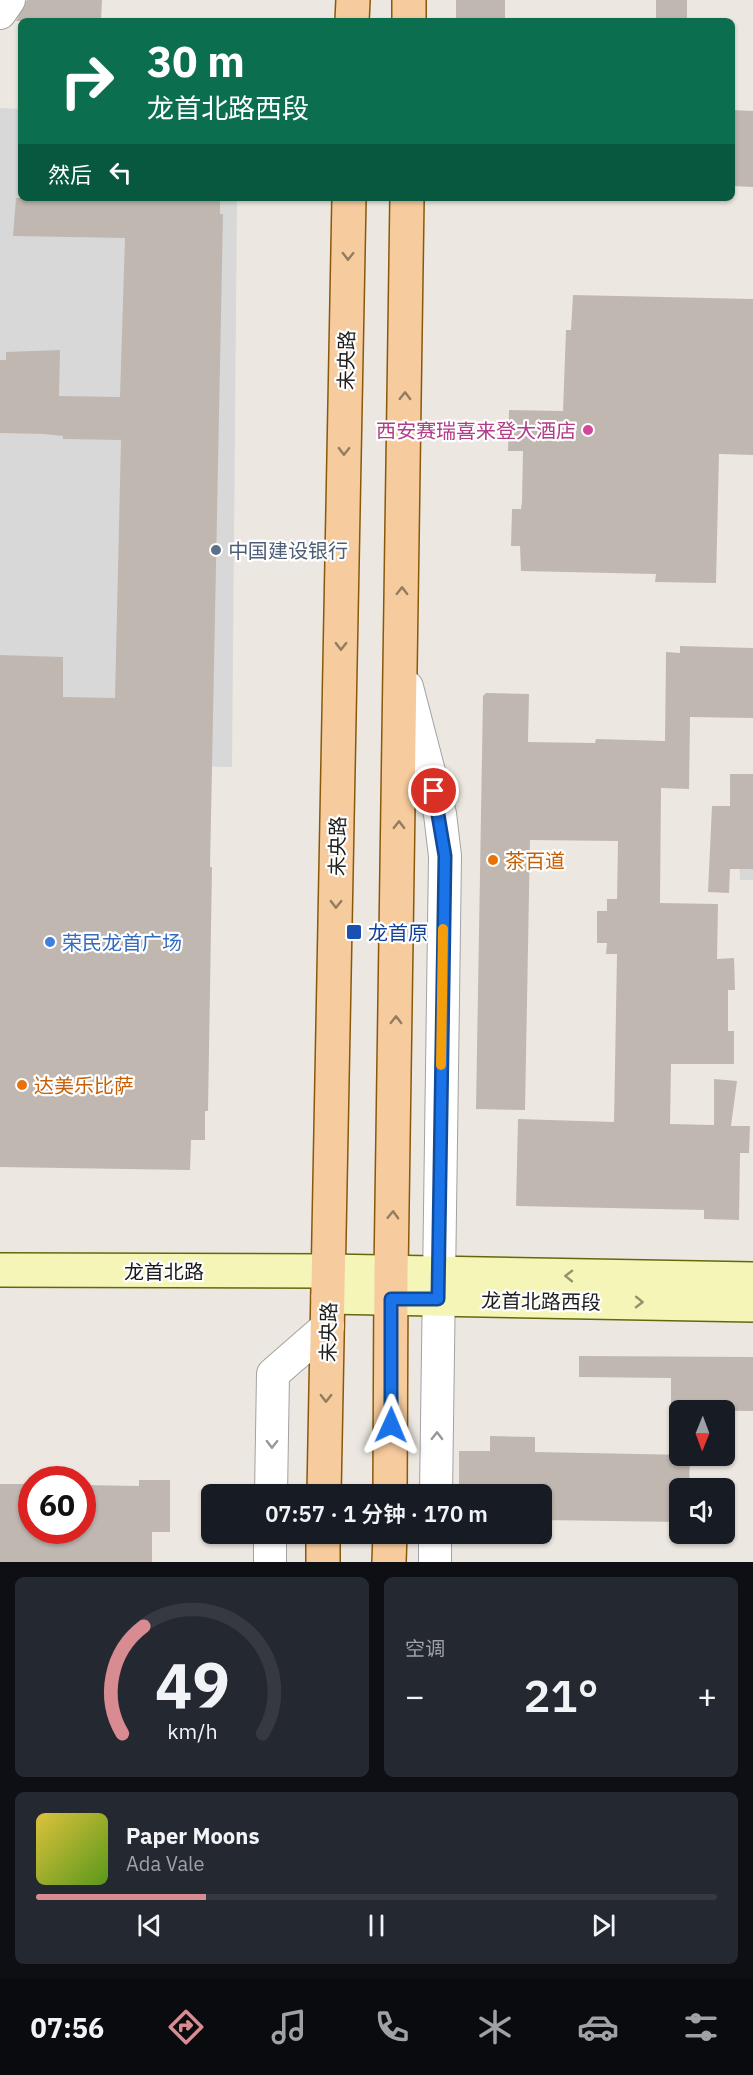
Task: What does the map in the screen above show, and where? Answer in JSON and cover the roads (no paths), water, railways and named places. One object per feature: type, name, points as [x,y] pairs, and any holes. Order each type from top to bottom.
[{"type":"main road","points":[[352,18],[353,0]]},
{"type":"main road","points":[[409,0],[409,18]]},
{"type":"main road","name":"未央路","points":[[324,1484],[349,201]]},
{"type":"main road","points":[[390,1484],[407,201]]},
{"type":"main road","points":[[323,1544],[323,1562]]},
{"type":"main road","points":[[389,1562],[390,1544]]},
{"type":"street","points":[[0,13],[9,0]]},
{"type":"street","points":[[402,650],[416,728],[440,814],[445,856],[436,1484]]},
{"type":"street","name":"龙首北路","points":[[0,1270],[328,1298]]},
{"type":"street","name":"龙首北路西段","points":[[438,1287],[753,1279]]},
{"type":"street","name":"龙首北路西段","points":[[328,1298],[391,1286],[753,1305]]},
{"type":"street","points":[[271,1484],[273,1374],[328,1298]]},
{"type":"street","points":[[270,1544],[270,1562]]},
{"type":"street","points":[[435,1544],[435,1562]]},
{"type":"place","name":"西安赛瑞喜来登大酒店","points":[[588,430]]},
{"type":"place","name":"中国建设银行","points":[[216,550]]},
{"type":"place","name":"茶百道","points":[[493,860]]},
{"type":"place","name":"龙首原","points":[[354,932]]},
{"type":"place","name":"荣民龙首广场","points":[[50,942]]},
{"type":"place","name":"达美乐比萨","points":[[22,1085]]}]
